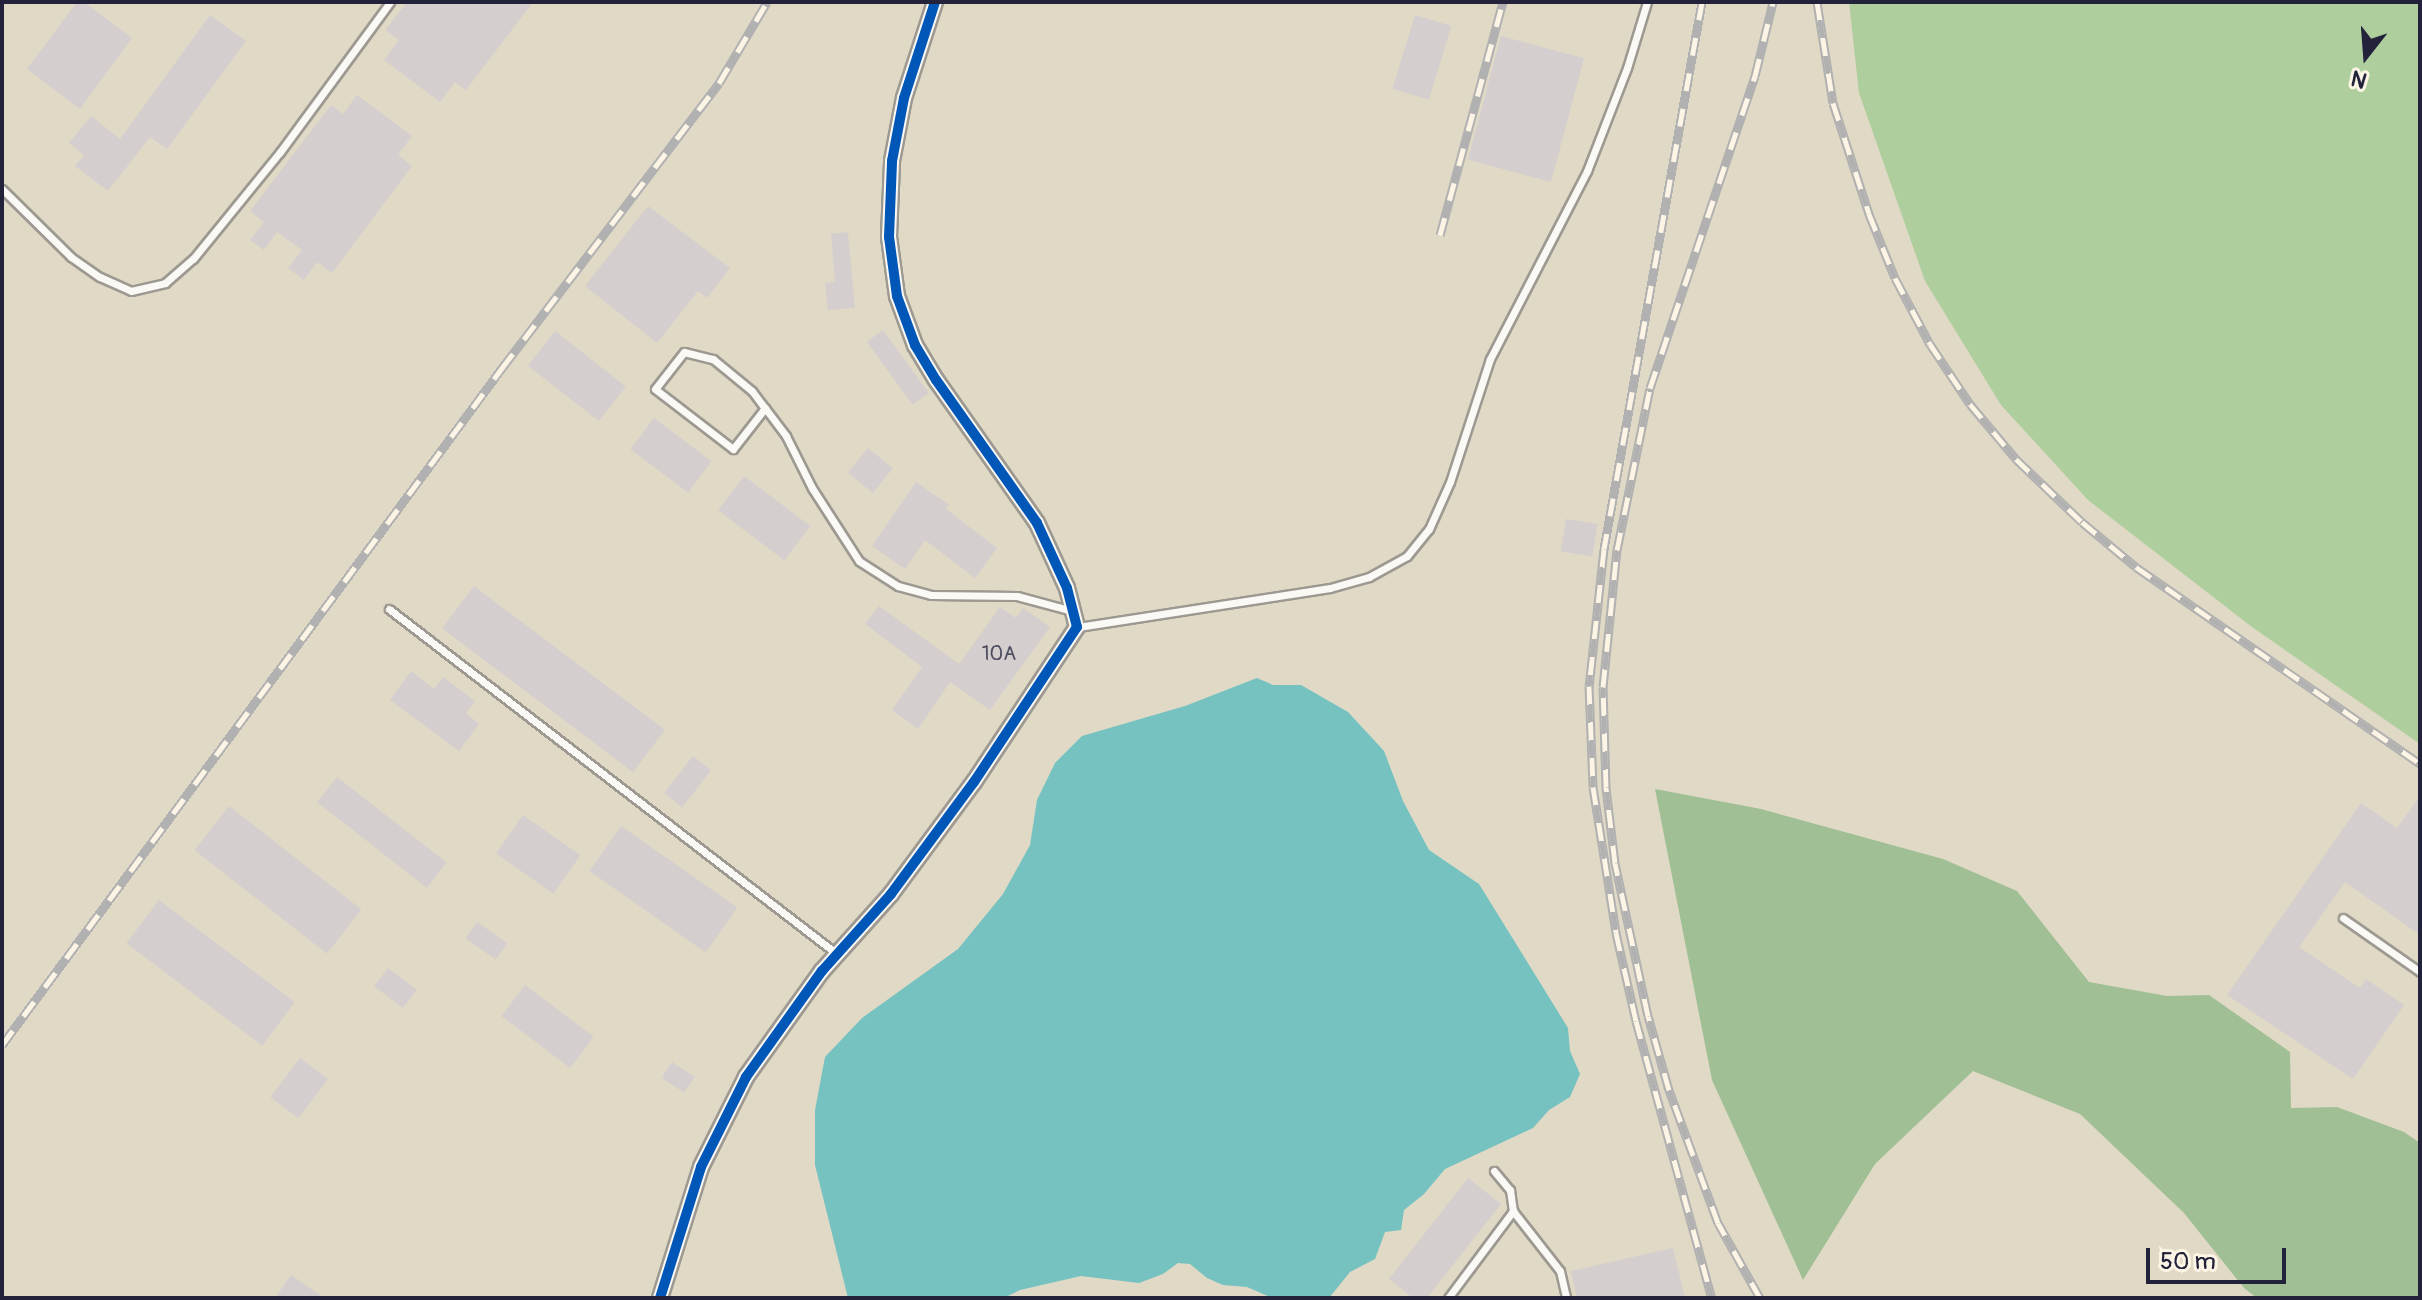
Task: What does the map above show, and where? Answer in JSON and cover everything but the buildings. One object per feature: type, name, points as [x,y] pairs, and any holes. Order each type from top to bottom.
[{"type":"street","points":[[660,1298],[701,1167],[746,1077],[837,954],[891,894],[955,807],[1077,627],[1067,588],[1037,523],[936,380],[915,345],[897,296],[889,237],[892,161],[904,98],[935,2]]},
{"type":"lane","points":[[2,189],[71,257],[100,277],[131,291],[165,283],[193,259],[280,152],[390,2]]},
{"type":"lane","points":[[1077,627],[1330,588],[1369,577],[1407,556],[1429,529],[1450,482],[1490,359],[1587,171],[1627,68],[1647,2]]},
{"type":"lane","points":[[765,408],[733,449],[655,389],[684,352],[713,359],[752,391],[765,408],[786,436],[812,488],[859,561],[898,586],[931,595],[1017,596],[1073,611]]},
{"type":"lane","points":[[389,609],[837,954]]},
{"type":"lane","points":[[2343,918],[2420,972]]},
{"type":"lane","points":[[1494,1171],[1510,1190],[1513,1211],[1560,1271],[1566,1298]]},
{"type":"lane","points":[[1448,1298],[1513,1211]]},
{"type":"green space","points":[[1849,2],[2420,2],[2420,744],[2252,627],[2088,500],[2001,405],[1925,281],[1859,93]]},
{"type":"green space","points":[[1655,789],[1761,809],[1943,859],[2017,891],[2089,982],[2167,996],[2209,995],[2290,1052],[2291,1108],[2337,1107],[2404,1132],[2420,1143],[2420,1298],[2257,1298],[2244,1288],[2184,1213],[2080,1114],[1973,1071],[1875,1164],[1803,1280],[1712,1080]]},
{"type":"water","points":[[1257,678],[1273,685],[1301,685],[1348,712],[1384,751],[1403,801],[1429,850],[1479,884],[1568,1028],[1570,1051],[1580,1074],[1570,1097],[1549,1110],[1533,1128],[1445,1169],[1424,1194],[1404,1210],[1401,1230],[1385,1232],[1375,1259],[1350,1272],[1329,1298],[1272,1298],[1247,1287],[1223,1285],[1207,1278],[1190,1264],[1178,1263],[1163,1274],[1139,1283],[1081,1276],[1020,1290],[1004,1298],[848,1298],[815,1165],[815,1110],[825,1057],[862,1018],[958,949],[1003,894],[1030,845],[1037,800],[1055,763],[1082,736],[1185,706]]},
{"type":"railway","points":[[2,1045],[502,368],[719,83],[767,2]]},
{"type":"railway","points":[[1440,235],[1503,2]]},
{"type":"railway","points":[[1702,2],[1604,549],[1589,686],[1593,787],[1616,933],[1636,1021],[1712,1298]]},
{"type":"railway","points":[[1760,1298],[1718,1223],[1669,1090],[1648,1016],[1615,863],[1606,787],[1603,687],[1617,550],[1650,388],[1755,76],[1773,2]]},
{"type":"railway","points":[[1817,2],[1833,103],[1869,214],[1895,278],[1930,344],[1970,404],[2016,459],[2082,522],[2136,567],[2420,764]]},
{"type":"cycle path","points":[[660,1298],[701,1167],[746,1077],[822,971],[891,894],[974,782],[1077,627],[1067,588],[1037,523],[936,380],[915,345],[897,296],[889,237],[892,161],[904,98],[935,2]]}]
